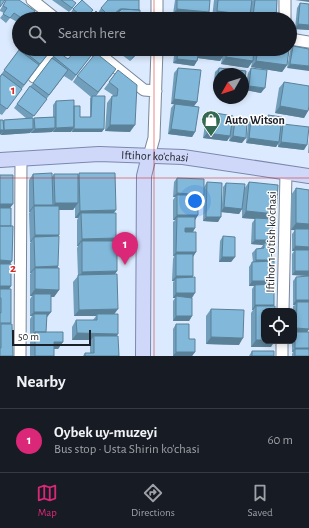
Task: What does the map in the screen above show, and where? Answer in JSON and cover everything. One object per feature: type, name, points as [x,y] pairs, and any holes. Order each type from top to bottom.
[{"type":"main road","name":"Iftihor ko'chasi","points":[[0,160],[21,160],[99,154],[183,157],[309,176]]},
{"type":"main road","points":[[143,356],[144,176],[149,156]]},
{"type":"street","points":[[32,0],[47,12]]},
{"type":"street","points":[[157,12],[158,0]]},
{"type":"street","points":[[285,0],[285,12]]},
{"type":"street","points":[[297,40],[309,42]]},
{"type":"street","points":[[34,77],[51,56]]},
{"type":"street","points":[[102,56],[144,90],[156,91]]},
{"type":"street","points":[[149,156],[154,138],[157,56]]},
{"type":"street","points":[[20,356],[21,160]]},
{"type":"street","name":"Iftihor 1-o'tish ko'chasi","points":[[283,308],[286,173]]},
{"type":"street","points":[[282,344],[282,356]]},
{"type":"building","points":[[0,0],[5,0],[0,7]]},
{"type":"building","points":[[6,0],[19,0],[35,11],[12,12],[10,18],[3,14],[7,8],[3,6]]},
{"type":"building","points":[[61,0],[72,0],[76,3],[72,8]]},
{"type":"building","points":[[82,0],[93,10],[91,12],[77,12],[73,9]]},
{"type":"building","points":[[108,0],[139,0],[139,10],[120,9],[116,12],[105,12],[101,8]]},
{"type":"building","points":[[177,0],[210,0],[209,12],[177,9]]},
{"type":"building","points":[[218,0],[252,0],[250,12],[217,11]]},
{"type":"building","points":[[255,0],[277,0],[276,12],[254,12]]},
{"type":"building","points":[[300,3],[309,4],[309,25],[298,24]]},
{"type":"building","points":[[122,9],[140,10],[140,12],[119,12]]},
{"type":"building","points":[[297,47],[309,49],[309,66],[290,64],[291,56],[297,56]]},
{"type":"building","points":[[14,56],[27,56],[39,65],[24,85],[4,70]]},
{"type":"building","points":[[30,56],[46,56],[40,64]]},
{"type":"building","points":[[53,56],[64,56],[68,59],[71,56],[91,56],[76,75]]},
{"type":"building","points":[[94,56],[100,56],[116,69],[98,92],[77,76]]},
{"type":"building","points":[[177,56],[198,56],[197,61],[177,59]]},
{"type":"building","points":[[226,56],[253,56],[253,61]]},
{"type":"building","points":[[257,56],[288,56],[287,65],[256,61]]},
{"type":"building","points":[[52,58],[68,70],[49,95],[33,83]]},
{"type":"building","points":[[178,68],[201,70],[197,102],[174,99]]},
{"type":"building","points":[[251,68],[267,70],[265,88],[249,86]]},
{"type":"building","points":[[118,70],[137,85],[135,125],[110,125],[112,96],[117,96],[118,89],[109,82]]},
{"type":"building","points":[[2,74],[22,89],[7,109],[0,104],[0,77]]},
{"type":"building","points":[[284,82],[309,86],[308,111],[280,106]]},
{"type":"building","points":[[30,86],[47,99],[34,116],[17,104]]},
{"type":"building","points":[[92,96],[105,96],[104,129],[74,129],[74,106],[80,106],[80,117],[91,117]]},
{"type":"building","points":[[74,100],[74,127],[56,128],[56,101]]},
{"type":"building","points":[[175,104],[199,107],[195,132],[171,129]]},
{"type":"building","points":[[210,112],[233,116],[230,136],[207,133]]},
{"type":"building","points":[[268,115],[282,117],[279,142],[249,138],[251,119],[268,121]]},
{"type":"building","points":[[55,117],[55,128],[35,129],[34,118]]},
{"type":"building","points":[[33,118],[33,129],[4,130],[4,120]]},
{"type":"building","points":[[0,120],[3,120],[4,130],[0,130]]},
{"type":"building","points":[[235,120],[247,122],[246,138],[233,136]]},
{"type":"building","points":[[283,124],[309,127],[307,145],[281,142]]},
{"type":"building","points":[[52,173],[53,205],[34,205],[33,174]]},
{"type":"building","points":[[79,173],[115,173],[116,210],[80,211]]},
{"type":"building","points":[[54,174],[78,174],[78,203],[55,203]]},
{"type":"building","points":[[0,175],[13,175],[13,204],[0,204]]},
{"type":"building","points":[[177,178],[204,179],[204,195],[177,193]]},
{"type":"building","points":[[207,182],[222,183],[221,217],[206,217]]},
{"type":"building","points":[[249,182],[278,185],[276,214],[246,211]]},
{"type":"building","points":[[226,183],[245,184],[242,209],[224,207]]},
{"type":"building","points":[[296,188],[309,190],[309,224],[296,223]]},
{"type":"building","points":[[177,195],[198,195],[198,215],[177,215]]},
{"type":"building","points":[[34,206],[59,206],[59,235],[35,235]]},
{"type":"building","points":[[0,208],[11,208],[11,226],[0,226]]},
{"type":"building","points":[[81,213],[116,213],[116,238],[82,239]]},
{"type":"building","points":[[177,217],[195,217],[195,228],[185,228],[185,232],[196,232],[196,252],[176,252]]},
{"type":"building","points":[[255,218],[273,219],[272,240],[255,240]]},
{"type":"building","points":[[0,226],[13,226],[12,261],[0,260]]},
{"type":"building","points":[[295,229],[309,229],[309,247],[295,246]]},
{"type":"building","points":[[59,236],[58,266],[35,267],[34,237]]},
{"type":"building","points":[[223,236],[235,237],[235,257],[222,257]]},
{"type":"building","points":[[82,241],[117,241],[117,271],[82,272]]},
{"type":"building","points":[[272,242],[273,260],[256,260],[256,249],[264,248],[264,243]]},
{"type":"building","points":[[295,250],[309,250],[309,271],[295,271]]},
{"type":"building","points":[[176,254],[193,254],[193,276],[176,276]]},
{"type":"building","points":[[274,261],[274,281],[252,281],[252,262]]},
{"type":"building","points":[[0,264],[11,264],[11,286],[0,286]]},
{"type":"building","points":[[35,268],[59,268],[59,290],[35,289]]},
{"type":"building","points":[[117,274],[118,309],[79,310],[78,275]]},
{"type":"building","points":[[309,276],[309,300],[296,300],[296,277]]},
{"type":"building","points":[[195,277],[195,293],[176,293],[176,278]]},
{"type":"building","points":[[274,284],[274,305],[255,305],[255,285]]},
{"type":"building","points":[[0,289],[11,289],[11,323],[0,323]]},
{"type":"building","points":[[34,294],[51,294],[51,312],[34,312]]},
{"type":"building","points":[[176,296],[192,298],[192,316],[176,316]]},
{"type":"building","points":[[297,302],[309,302],[309,329],[297,328]]},
{"type":"building","points":[[256,306],[275,306],[275,308],[261,308],[261,340],[256,340]]},
{"type":"building","points":[[211,309],[244,310],[243,338],[211,337]]},
{"type":"building","points":[[34,314],[47,314],[46,332],[34,333]]},
{"type":"building","points":[[97,314],[118,314],[118,334],[77,333],[76,320],[97,320]]},
{"type":"building","points":[[1,324],[12,324],[13,356],[0,356]]},
{"type":"building","points":[[176,324],[189,324],[189,339],[195,339],[195,352],[176,352]]},
{"type":"building","points":[[35,332],[63,332],[63,342],[54,342],[54,356],[35,356]]},
{"type":"building","points":[[297,332],[309,332],[309,348],[295,348],[295,344],[297,344]]},
{"type":"building","points":[[94,336],[118,336],[119,356],[85,356],[85,353],[94,353]]},
{"type":"building","points":[[295,349],[309,349],[309,356],[295,356]]},
{"type":"building","points":[[252,351],[274,351],[274,356],[252,356]]},
{"type":"place","name":"Auto Witson","points":[[211,137]]},
{"type":"place","name":"Oybek uy-muzeyi","points":[[125,265]]}]
